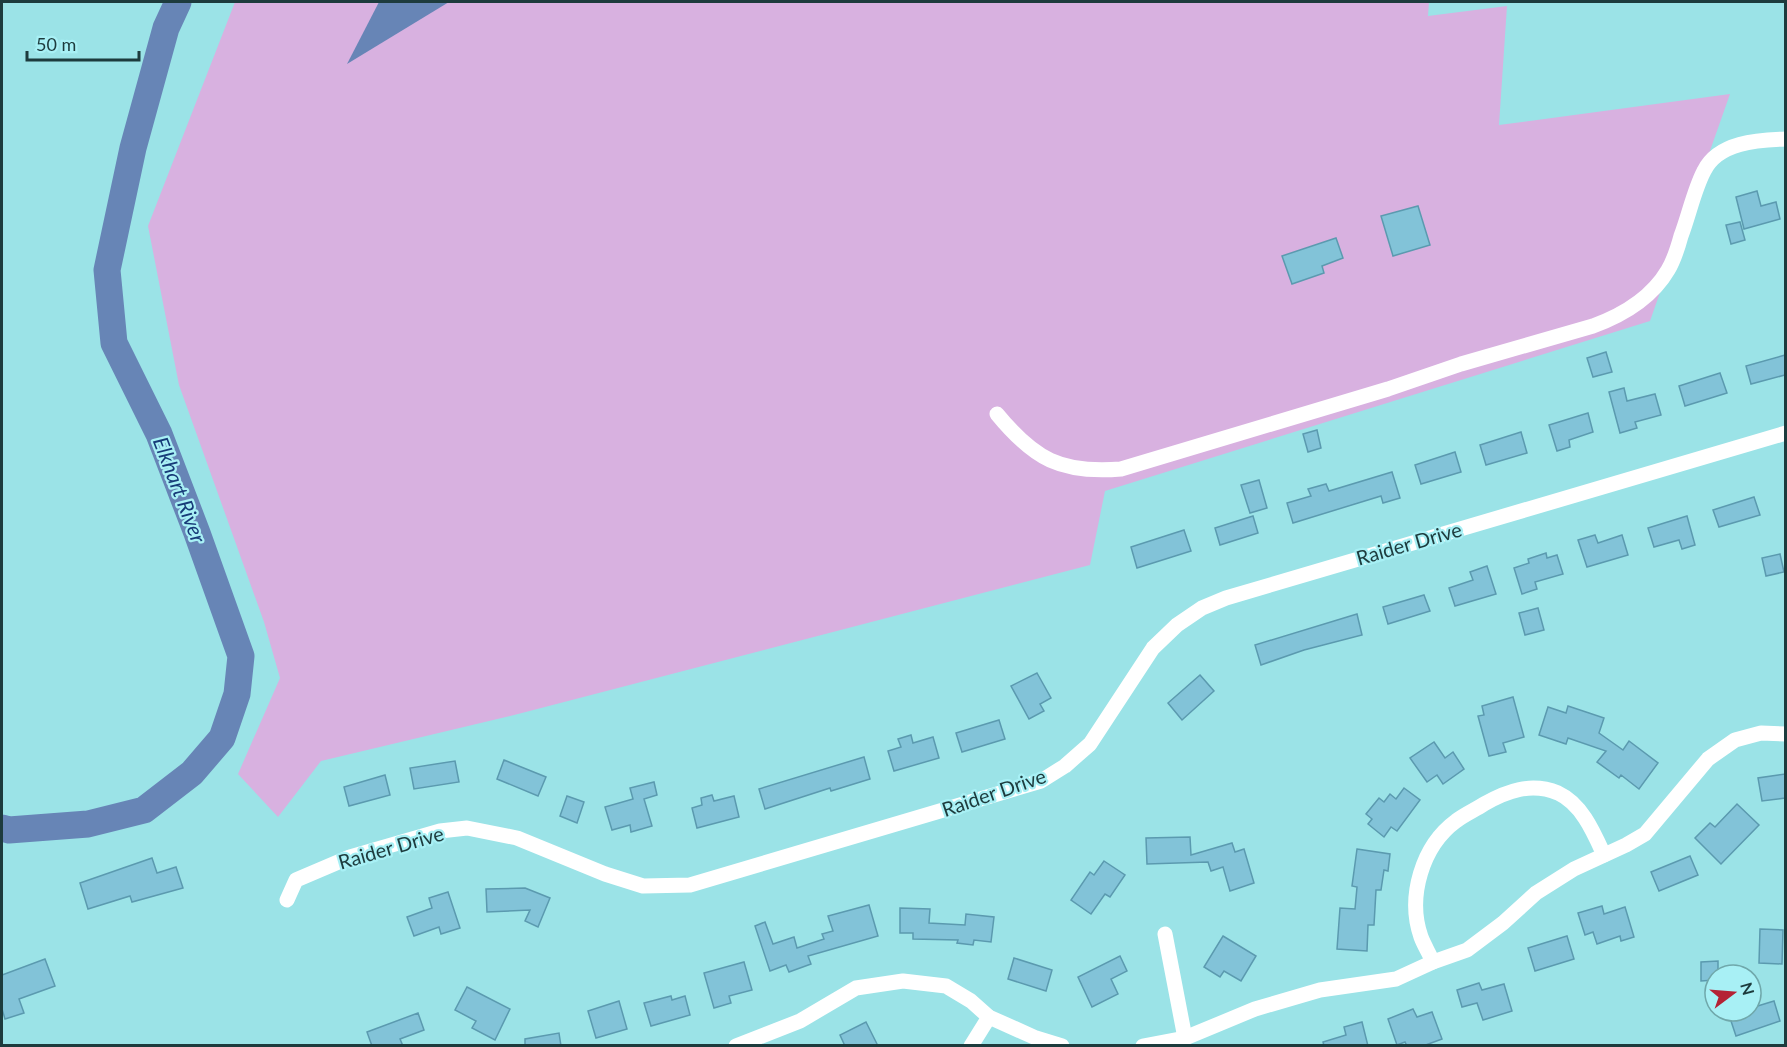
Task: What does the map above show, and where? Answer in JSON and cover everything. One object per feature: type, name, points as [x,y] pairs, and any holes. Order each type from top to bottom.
[{"type":"street","points":[[997,414],[1028,448],[1063,466],[1103,471],[1121,469],[1461,364],[1593,327],[1633,308],[1651,293],[1668,270],[1704,169],[1718,155],[1736,145],[1785,139]]},
{"type":"street","name":"Raider Drive","points":[[287,900],[296,880],[350,857],[440,831],[467,828],[517,838],[605,874],[643,886],[690,885],[1041,781],[1065,766],[1090,744],[1153,648],[1178,625],[1202,609],[1238,595],[1785,433]]},
{"type":"street","points":[[1143,1046],[1185,1038],[1254,1010],[1320,990],[1396,979],[1467,950],[1503,923],[1536,893],[1574,869],[1645,834],[1708,759],[1735,740],[1761,733],[1785,734]]},
{"type":"street","points":[[1433,962],[1420,935],[1415,901],[1422,866],[1434,843],[1455,821],[1503,793],[1529,787],[1559,794],[1576,808],[1590,824],[1604,855]]},
{"type":"street","points":[[1165,933],[1185,1038]]},
{"type":"street","points":[[736,1046],[800,1021],[856,988],[903,981],[946,986],[971,1001],[989,1017],[1035,1038],[1062,1046]]},
{"type":"street","points":[[971,1046],[989,1017]]},
{"type":"shaded area","points":[[235,2],[1429,2],[1428,16],[1507,6],[1499,125],[1730,94],[1650,321],[1105,491],[1090,565],[518,714],[321,761],[278,817],[238,774],[280,678],[264,622],[179,385],[148,226]]},
{"type":"water","points":[[379,2],[449,2],[347,64]]},
{"type":"building","points":[[1757,191],[1761,206],[1776,202],[1780,219],[1744,229],[1736,197]]},
{"type":"building","points":[[1418,206],[1430,245],[1393,256],[1381,216]]},
{"type":"building","points":[[1740,222],[1745,240],[1731,244],[1726,225]]},
{"type":"building","points":[[1336,238],[1343,258],[1322,266],[1324,273],[1292,284],[1282,256]]},
{"type":"building","points":[[1606,352],[1612,372],[1593,377],[1587,358]]},
{"type":"building","points":[[1785,355],[1785,375],[1751,384],[1746,366]]},
{"type":"building","points":[[1720,373],[1727,393],[1685,406],[1679,386]]},
{"type":"building","points":[[1624,388],[1627,401],[1655,394],[1661,415],[1635,422],[1637,428],[1620,433],[1609,392]]},
{"type":"building","points":[[1588,413],[1593,432],[1569,440],[1570,447],[1557,451],[1549,425]]},
{"type":"building","points":[[1317,430],[1321,448],[1308,452],[1303,434]]},
{"type":"building","points":[[1521,432],[1527,453],[1486,465],[1480,445]]},
{"type":"building","points":[[1455,452],[1461,472],[1421,484],[1415,465]]},
{"type":"building","points":[[1392,472],[1400,498],[1383,503],[1381,496],[1293,523],[1287,503],[1311,496],[1308,489],[1326,484],[1329,491]]},
{"type":"building","points":[[1259,480],[1267,508],[1250,513],[1241,485]]},
{"type":"building","points":[[1754,497],[1760,515],[1719,527],[1713,510]]},
{"type":"building","points":[[1253,516],[1258,533],[1220,545],[1215,528]]},
{"type":"building","points":[[1687,516],[1695,545],[1682,549],[1679,540],[1654,547],[1648,528]]},
{"type":"building","points":[[1184,530],[1191,551],[1137,568],[1131,547]]},
{"type":"building","points":[[1595,535],[1598,543],[1622,535],[1628,555],[1587,567],[1578,540]]},
{"type":"building","points":[[1546,553],[1547,558],[1557,555],[1563,574],[1535,582],[1537,589],[1522,594],[1514,568],[1529,563],[1528,559]]},
{"type":"building","points":[[1780,554],[1784,572],[1766,576],[1762,558]]},
{"type":"building","points":[[1487,566],[1496,594],[1455,606],[1449,588],[1473,580],[1470,572]]},
{"type":"building","points":[[1424,595],[1430,611],[1388,624],[1383,607]]},
{"type":"building","points":[[1538,608],[1544,630],[1525,635],[1519,613]]},
{"type":"building","points":[[1357,614],[1362,635],[1304,650],[1261,665],[1255,645]]},
{"type":"building","points":[[1037,673],[1051,698],[1040,704],[1044,711],[1029,719],[1011,686]]},
{"type":"building","points":[[1200,675],[1214,691],[1182,720],[1168,703]]},
{"type":"building","points":[[1513,697],[1524,737],[1503,743],[1506,752],[1489,756],[1478,716],[1484,715],[1482,706]]},
{"type":"building","points":[[1568,706],[1604,718],[1599,733],[1623,750],[1629,741],[1658,763],[1639,789],[1621,775],[1619,778],[1597,762],[1606,751],[1568,738],[1566,744],[1539,735],[1548,707],[1566,713]]},
{"type":"building","points":[[999,720],[1005,739],[962,752],[956,733]]},
{"type":"building","points":[[911,735],[913,743],[933,737],[939,758],[894,771],[888,751],[901,747],[898,739]]},
{"type":"building","points":[[1434,742],[1445,758],[1453,752],[1464,769],[1443,784],[1437,775],[1427,782],[1410,758]]},
{"type":"building","points":[[864,757],[870,779],[831,791],[830,788],[765,809],[759,789]]},
{"type":"building","points":[[504,760],[546,777],[538,796],[497,779]]},
{"type":"building","points":[[455,761],[459,782],[414,789],[410,768]]},
{"type":"building","points":[[1785,774],[1785,798],[1762,801],[1758,778]]},
{"type":"building","points":[[385,775],[390,795],[349,806],[344,787]]},
{"type":"building","points":[[654,782],[657,795],[644,799],[652,826],[631,832],[630,825],[612,830],[605,807],[633,799],[630,788]]},
{"type":"building","points":[[1404,788],[1420,800],[1397,831],[1391,827],[1384,837],[1368,824],[1372,819],[1366,814],[1379,798],[1384,802],[1390,794],[1396,799]]},
{"type":"building","points":[[712,795],[714,801],[734,796],[739,817],[697,828],[692,808],[702,805],[701,798]]},
{"type":"building","points":[[567,796],[584,802],[577,823],[560,816]]},
{"type":"building","points":[[1737,804],[1759,825],[1721,864],[1695,838],[1710,823],[1715,827]]},
{"type":"building","points":[[1190,837],[1191,855],[1232,843],[1235,852],[1244,849],[1254,883],[1230,891],[1223,867],[1211,871],[1208,862],[1147,864],[1146,838]]},
{"type":"building","points":[[1357,849],[1390,854],[1388,871],[1384,870],[1381,890],[1376,890],[1374,925],[1368,925],[1367,951],[1337,949],[1340,908],[1355,909],[1357,887],[1352,886]]},
{"type":"building","points":[[1690,856],[1698,875],[1659,891],[1651,872]]},
{"type":"building","points":[[152,858],[157,873],[176,867],[183,888],[132,902],[130,896],[88,909],[80,883]]},
{"type":"building","points":[[1104,861],[1125,875],[1110,897],[1105,894],[1091,914],[1071,900],[1090,872],[1094,875]]},
{"type":"building","points":[[525,888],[550,898],[538,927],[525,921],[530,910],[487,912],[486,889]]},
{"type":"building","points":[[448,892],[460,928],[441,934],[439,927],[414,936],[407,917],[432,908],[429,898]]},
{"type":"building","points":[[869,905],[878,936],[808,956],[811,964],[789,972],[786,965],[770,971],[755,926],[765,922],[773,944],[794,937],[797,948],[824,939],[822,934],[833,931],[828,916]]},
{"type":"building","points":[[1602,906],[1604,914],[1625,907],[1634,937],[1621,941],[1620,936],[1597,944],[1593,932],[1585,935],[1578,913]]},
{"type":"building","points":[[900,908],[930,909],[929,923],[965,925],[966,914],[994,917],[991,942],[974,940],[973,945],[957,943],[958,940],[913,939],[913,933],[900,933]]},
{"type":"building","points":[[1760,929],[1783,930],[1782,964],[1759,963]]},
{"type":"building","points":[[1223,936],[1256,956],[1241,981],[1224,971],[1220,977],[1204,967]]},
{"type":"building","points":[[1567,936],[1574,959],[1535,971],[1528,948]]},
{"type":"building","points":[[1120,956],[1127,971],[1111,979],[1118,994],[1092,1007],[1078,977]]},
{"type":"building","points":[[1014,958],[1052,970],[1046,991],[1008,979]]},
{"type":"building","points":[[45,959],[55,986],[19,999],[24,1013],[5,1019],[2,1009],[2,975]]},
{"type":"building","points":[[1718,961],[1718,963],[1703,963],[1703,981],[1701,981],[1701,962]]},
{"type":"building","points":[[744,962],[752,990],[729,996],[731,1003],[714,1008],[704,973]]},
{"type":"building","points":[[1479,983],[1482,990],[1504,984],[1512,1011],[1483,1020],[1477,1003],[1462,1007],[1457,990]]},
{"type":"building","points":[[467,987],[510,1009],[495,1040],[472,1028],[476,1021],[455,1010]]},
{"type":"building","points":[[671,996],[672,1000],[685,996],[690,1015],[651,1026],[644,1003]]},
{"type":"building","points":[[619,1001],[627,1029],[596,1038],[588,1011]]},
{"type":"building","points":[[1774,1001],[1780,1021],[1736,1036],[1732,1023],[1763,1023],[1763,1004]]},
{"type":"building","points":[[1413,1009],[1417,1017],[1432,1012],[1442,1039],[1423,1046],[1407,1046],[1405,1042],[1397,1045],[1388,1019]]},
{"type":"building","points":[[418,1013],[424,1030],[400,1039],[403,1046],[372,1046],[367,1032]]},
{"type":"building","points":[[866,1022],[878,1046],[845,1046],[840,1035]]},
{"type":"building","points":[[1362,1022],[1368,1046],[1324,1046],[1323,1042],[1346,1035],[1344,1027]]},
{"type":"building","points":[[559,1033],[561,1046],[525,1046],[525,1039]]},
{"type":"waterway","name":"Elkhart River","points":[[2,828],[9,830],[88,824],[144,810],[192,773],[222,738],[237,694],[241,656],[159,434],[114,343],[107,270],[133,148],[166,28],[178,2]]}]
